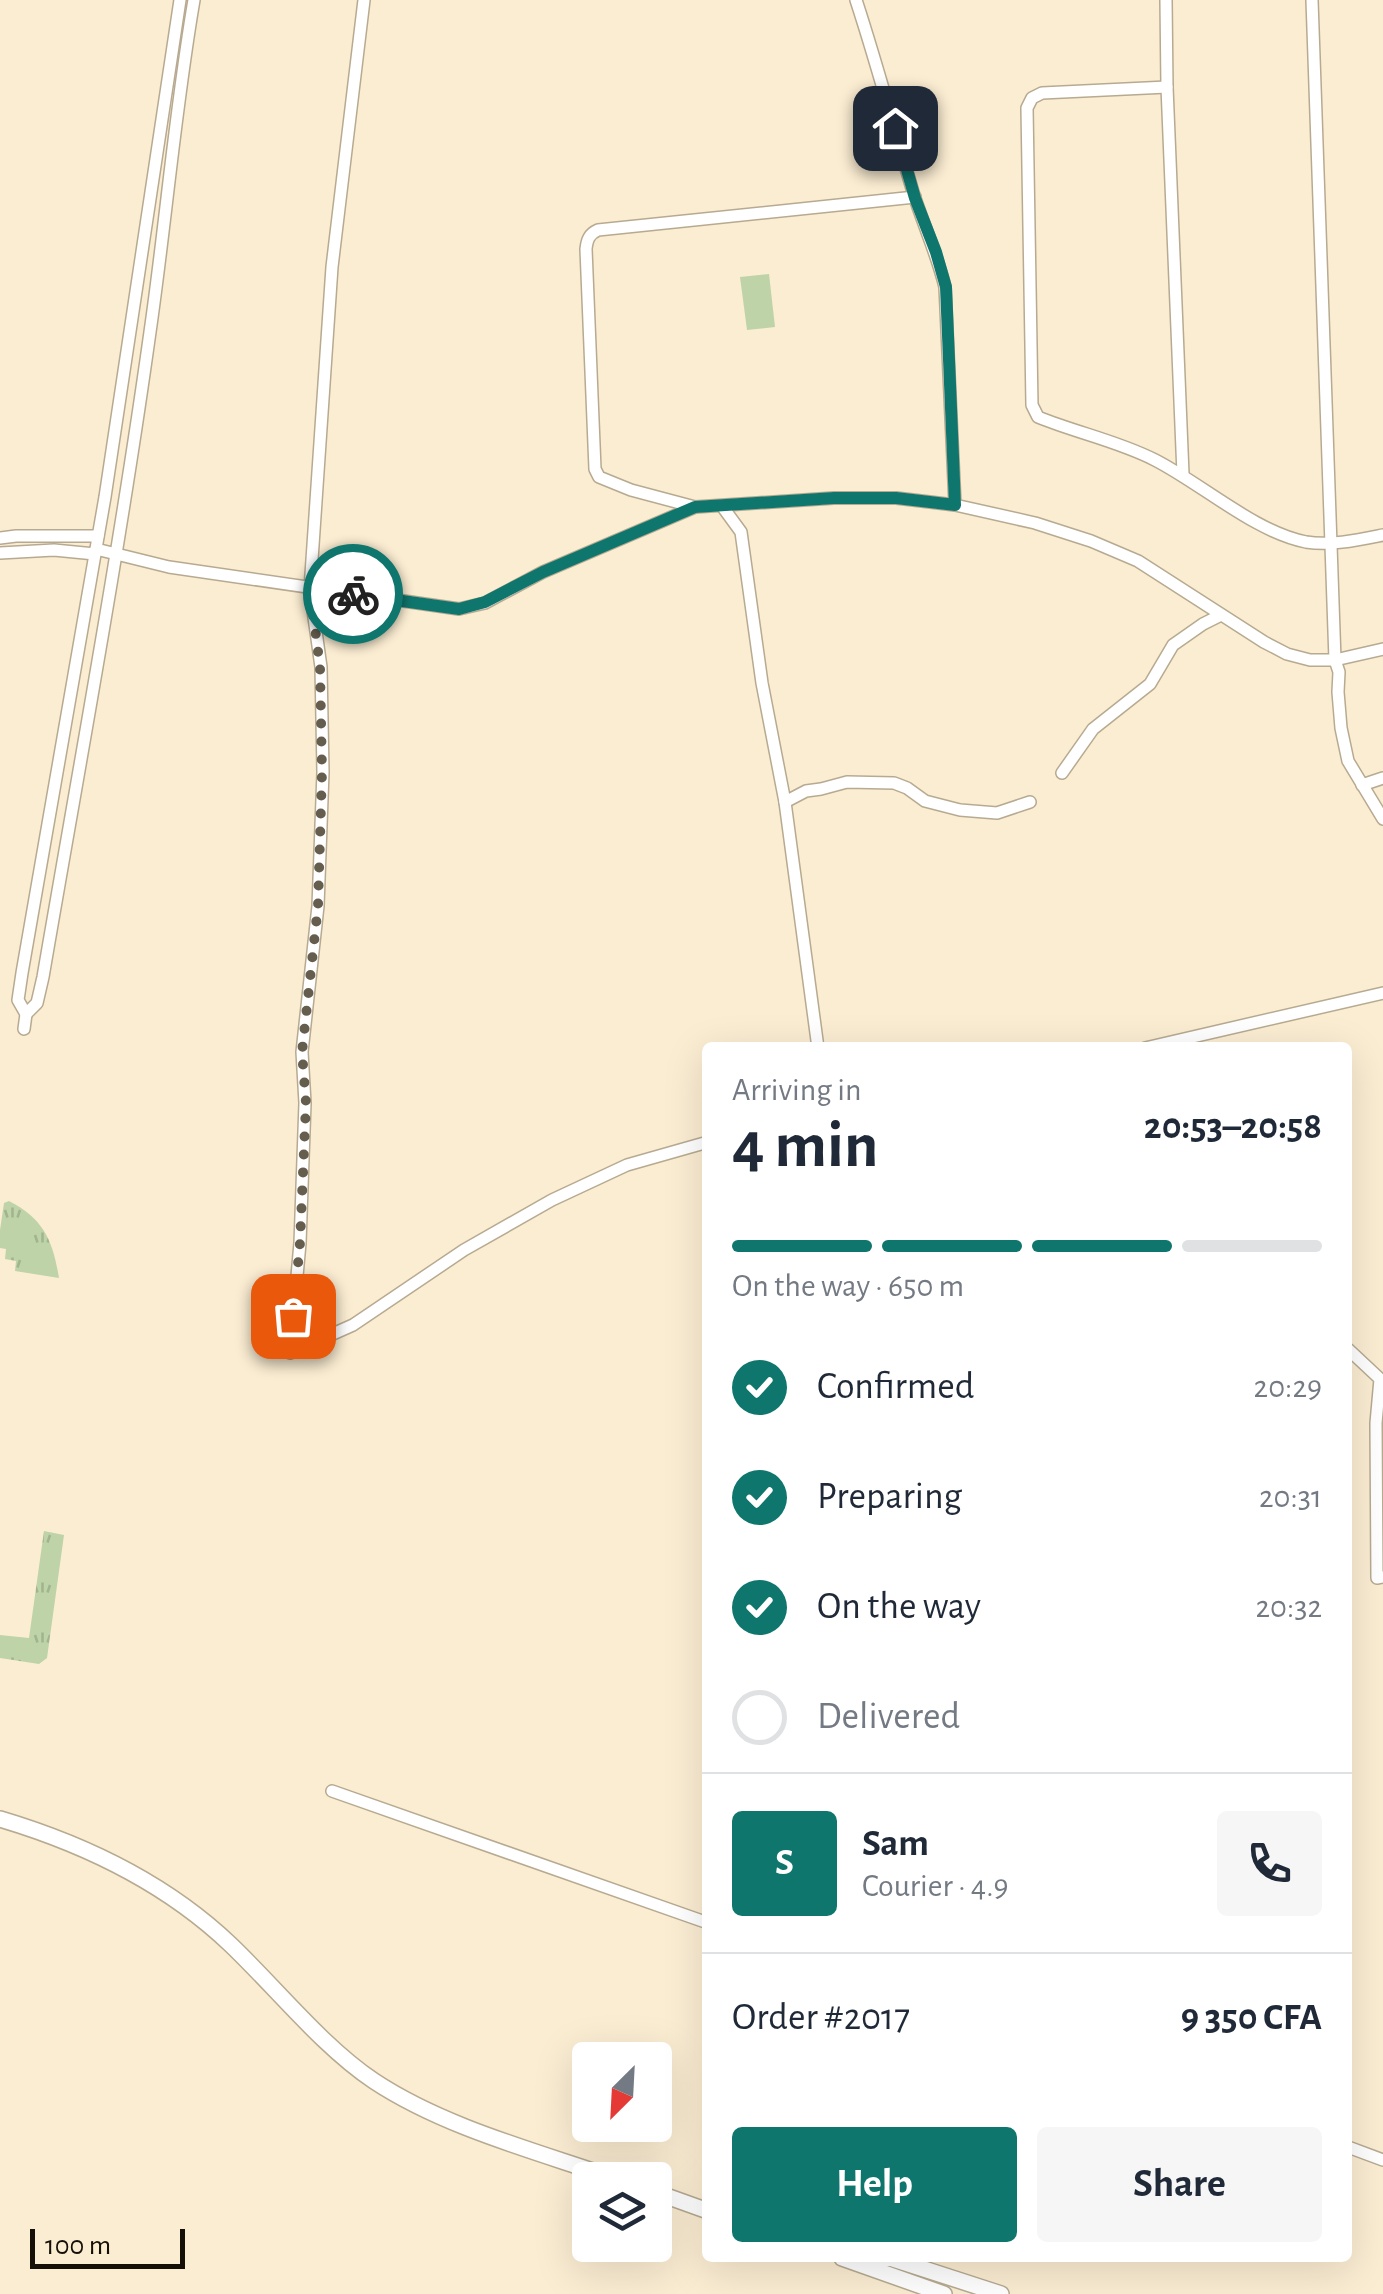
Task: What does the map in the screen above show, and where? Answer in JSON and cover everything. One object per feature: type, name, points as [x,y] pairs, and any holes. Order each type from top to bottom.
[{"type":"main road","points":[[0,1819],[93,1852],[160,1890],[227,1941],[343,2057],[372,2080],[402,2098],[481,2132],[572,2164]]},
{"type":"main road","points":[[672,2198],[702,2209]]},
{"type":"main road","points":[[853,2262],[944,2294]]},
{"type":"main road","points":[[859,2264],[869,2262]]},
{"type":"main road","points":[[902,2262],[1001,2294]]},
{"type":"street","points":[[24,1029],[26,1014],[18,1000],[22,973],[96,547],[180,0]]},
{"type":"street","points":[[26,1014],[37,1003],[40,990],[116,555],[194,0]]},
{"type":"street","points":[[364,0],[332,267],[310,589],[320,667],[322,772],[318,906],[302,1052],[306,1103],[290,1353],[354,1325],[434,1268],[552,1200],[627,1165],[702,1144]]},
{"type":"street","points":[[856,0],[946,287],[955,505]]},
{"type":"street","points":[[1166,0],[1182,474]]},
{"type":"street","points":[[1312,0],[1330,543],[1341,728],[1348,761],[1383,819]]},
{"type":"street","points":[[1167,87],[1042,93],[1032,98],[1027,108],[1032,405],[1038,416],[1112,441],[1182,474],[1270,529],[1304,542],[1383,536]]},
{"type":"street","points":[[915,198],[598,230],[590,236],[586,249],[596,474],[631,490],[695,507],[834,498],[896,498],[955,505],[1035,523],[1138,562],[1287,654],[1310,660],[1336,660],[1383,649]]},
{"type":"street","points":[[144,248],[161,250]]},
{"type":"street","points":[[722,506],[741,532],[817,1042]]},
{"type":"street","points":[[0,538],[16,536],[96,547],[170,567],[459,609],[485,602],[543,572],[695,507]]},
{"type":"street","points":[[0,553],[96,547]]},
{"type":"street","points":[[1062,773],[1093,729],[1150,684],[1173,645],[1221,615]]},
{"type":"street","points":[[1362,786],[1383,778]]},
{"type":"street","points":[[784,802],[806,790],[822,790],[846,782],[894,784],[925,801],[960,810],[997,813],[1030,802]]},
{"type":"street","points":[[1171,1042],[1383,993]]},
{"type":"street","points":[[1352,1353],[1380,1379],[1376,1423],[1377,1578],[1383,1577]]},
{"type":"street","points":[[332,1791],[702,1921]]},
{"type":"street","points":[[1352,2148],[1383,2160]]},
{"type":"green space","points":[[769,274],[775,327],[747,330],[740,277]]},
{"type":"green space","points":[[9,1201],[31,1215],[45,1232],[59,1278],[15,1271],[16,1261],[5,1259],[6,1249],[0,1248],[0,1230],[4,1203]]},
{"type":"green space","points":[[44,1531],[64,1535],[47,1658],[39,1664],[0,1658],[0,1635],[29,1638]]},
{"type":"way so far","points":[[293,1316],[306,1103],[302,1052],[318,906],[322,772],[320,667],[310,589],[353,594]]},
{"type":"route","points":[[353,594],[459,609],[472,606],[695,507],[834,498],[896,498],[955,505],[946,287],[895,128]]}]
